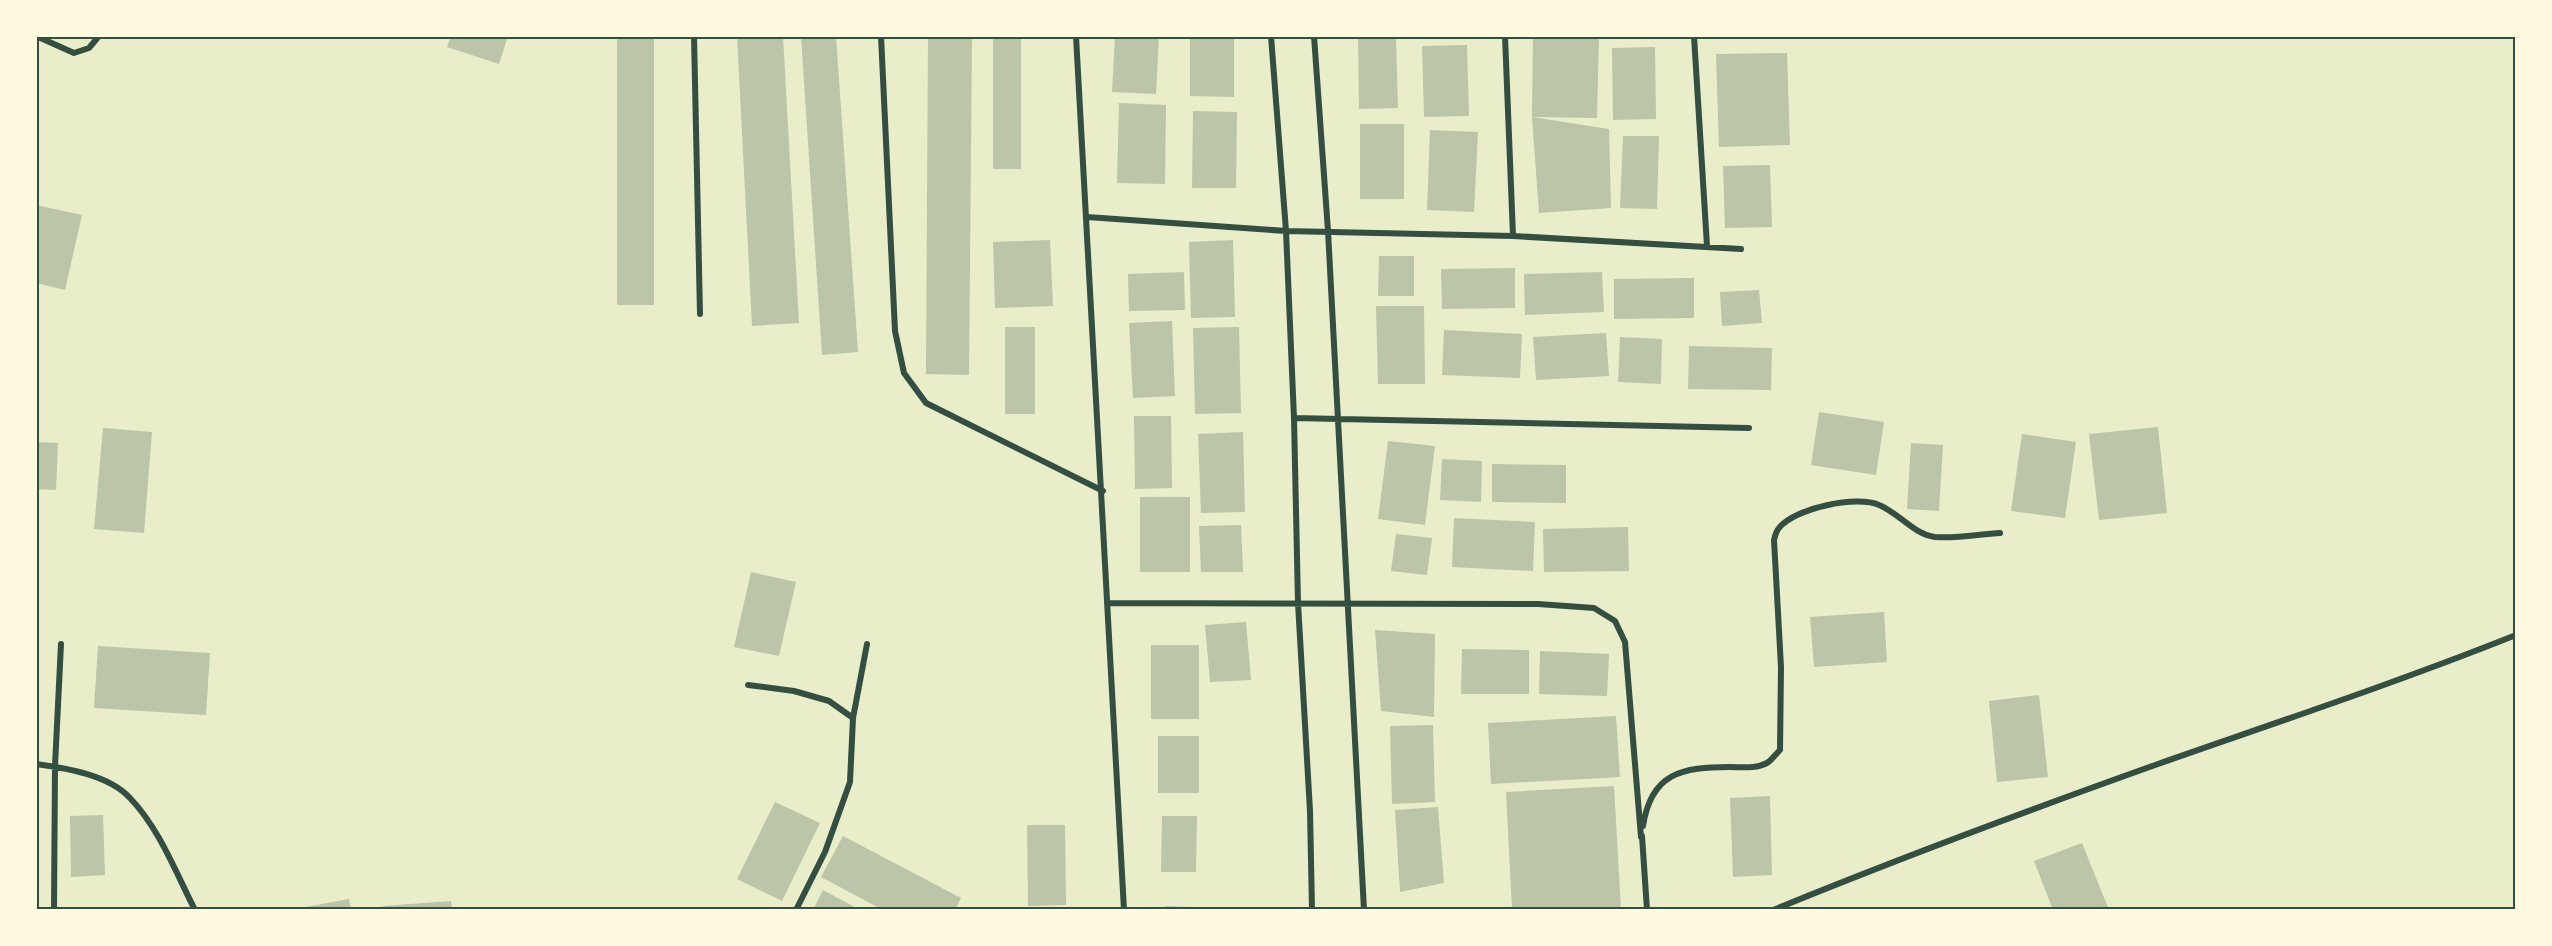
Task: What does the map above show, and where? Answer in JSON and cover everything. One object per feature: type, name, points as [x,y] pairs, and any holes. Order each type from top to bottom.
[{"type":"street","points":[[36,36],[74,53],[89,48],[99,36]]},
{"type":"street","points":[[694,36],[700,314]]},
{"type":"street","points":[[881,36],[895,331],[904,373],[926,403],[1103,491]]},
{"type":"street","points":[[1076,36],[1103,491],[1124,910]]},
{"type":"street","points":[[1271,36],[1286,231],[1294,418],[1298,603],[1310,811],[1312,910]]},
{"type":"street","points":[[1314,36],[1339,420],[1364,910]]},
{"type":"street","points":[[1505,36],[1513,236]]},
{"type":"street","points":[[1694,36],[1707,246]]},
{"type":"street","points":[[1087,218],[1286,231],[1513,236],[1741,249]]},
{"type":"street","points":[[1294,418],[1749,428]]},
{"type":"street","points":[[1641,837],[1646,809],[1654,789],[1676,773],[1722,767],[1752,767],[1767,763],[1780,750],[1781,667],[1774,540],[1778,529],[1788,520],[1823,507],[1861,500],[1880,505],[1911,527],[1934,537],[2000,533]]},
{"type":"street","points":[[1107,603],[1549,605],[1594,608],[1615,621],[1625,642],[1647,910]]},
{"type":"street","points":[[1773,910],[1847,880],[2145,769],[2443,664],[2516,635]]},
{"type":"street","points":[[54,910],[55,766],[61,644]]},
{"type":"street","points":[[796,910],[825,852],[850,782],[853,718],[867,644]]},
{"type":"street","points":[[748,685],[794,691],[829,700],[853,718]]},
{"type":"street","points":[[36,764],[55,766],[111,784],[130,797],[150,824],[195,910]]},
{"type":"building","points":[[451,36],[508,36],[499,64],[447,47]]},
{"type":"building","points":[[617,36],[654,36],[654,305],[617,305]]},
{"type":"building","points":[[737,36],[783,36],[799,323],[752,326]]},
{"type":"building","points":[[801,36],[836,36],[858,352],[822,355]]},
{"type":"building","points":[[928,36],[972,36],[969,375],[926,374]]},
{"type":"building","points":[[993,36],[1021,36],[1021,169],[993,169]]},
{"type":"building","points":[[1115,36],[1159,36],[1156,94],[1112,92]]},
{"type":"building","points":[[1190,36],[1234,36],[1234,97],[1190,96]]},
{"type":"building","points":[[1358,36],[1396,36],[1398,108],[1359,109]]},
{"type":"building","points":[[1533,36],[1599,37],[1597,118],[1532,117]]},
{"type":"building","points":[[1467,45],[1469,116],[1424,117],[1422,46]]},
{"type":"building","points":[[1655,47],[1656,119],[1613,120],[1612,48]]},
{"type":"building","points":[[1787,53],[1790,145],[1719,147],[1716,54]]},
{"type":"building","points":[[1119,103],[1166,105],[1165,184],[1117,183]]},
{"type":"building","points":[[1193,111],[1237,112],[1236,188],[1192,188]]},
{"type":"building","points":[[1532,117],[1609,129],[1611,208],[1539,213]]},
{"type":"building","points":[[1360,124],[1404,124],[1404,199],[1360,199]]},
{"type":"building","points":[[1430,130],[1478,132],[1474,212],[1427,210]]},
{"type":"building","points":[[1623,136],[1659,136],[1657,209],[1620,208]]},
{"type":"building","points":[[1770,165],[1772,227],[1725,228],[1723,166]]},
{"type":"building","points":[[36,205],[82,215],[65,290],[36,283]]},
{"type":"building","points":[[1050,240],[1053,306],[995,308],[993,242]]},
{"type":"building","points":[[1233,240],[1235,317],[1191,318],[1189,242]]},
{"type":"building","points":[[1379,256],[1414,256],[1414,296],[1378,296]]},
{"type":"building","points":[[1515,268],[1515,308],[1442,309],[1441,269]]},
{"type":"building","points":[[1184,272],[1185,310],[1129,311],[1128,274]]},
{"type":"building","points":[[1602,272],[1604,312],[1525,315],[1524,274]]},
{"type":"building","points":[[1694,278],[1694,318],[1614,319],[1614,279]]},
{"type":"building","points":[[1759,290],[1762,323],[1722,326],[1720,292]]},
{"type":"building","points":[[1376,306],[1424,306],[1425,384],[1378,384]]},
{"type":"building","points":[[1172,321],[1175,396],[1133,398],[1129,323]]},
{"type":"building","points":[[1005,327],[1035,327],[1035,414],[1005,414]]},
{"type":"building","points":[[1239,327],[1241,413],[1195,414],[1193,328]]},
{"type":"building","points":[[1444,330],[1522,334],[1520,378],[1442,375]]},
{"type":"building","points":[[1606,333],[1609,376],[1536,380],[1533,337]]},
{"type":"building","points":[[1620,337],[1662,339],[1661,384],[1618,382]]},
{"type":"building","points":[[1689,346],[1772,348],[1771,390],[1688,389]]},
{"type":"building","points":[[1819,412],[1884,422],[1876,475],[1811,465]]},
{"type":"building","points":[[1134,416],[1171,416],[1172,488],[1135,489]]},
{"type":"building","points":[[2158,427],[2167,513],[2099,520],[2089,434]]},
{"type":"building","points":[[103,428],[152,432],[144,533],[94,529]]},
{"type":"building","points":[[1243,432],[1245,512],[1201,513],[1198,434]]},
{"type":"building","points":[[2022,434],[2076,442],[2065,518],[2011,511]]},
{"type":"building","points":[[1388,441],[1435,446],[1425,525],[1378,519]]},
{"type":"building","points":[[36,442],[58,443],[56,490],[36,489]]},
{"type":"building","points":[[1911,443],[1943,445],[1939,511],[1907,509]]},
{"type":"building","points":[[1442,459],[1482,461],[1481,502],[1440,500]]},
{"type":"building","points":[[1492,464],[1566,465],[1566,503],[1492,502]]},
{"type":"building","points":[[1140,497],[1190,497],[1190,572],[1140,572]]},
{"type":"building","points":[[1454,518],[1535,522],[1533,571],[1452,567]]},
{"type":"building","points":[[1241,525],[1243,572],[1201,572],[1199,526]]},
{"type":"building","points":[[1628,527],[1629,571],[1544,572],[1543,529]]},
{"type":"building","points":[[1396,534],[1432,538],[1427,575],[1391,571]]},
{"type":"building","points":[[751,572],[796,582],[779,656],[734,647]]},
{"type":"building","points":[[1884,612],[1887,662],[1814,667],[1810,617]]},
{"type":"building","points":[[1246,622],[1251,680],[1210,682],[1205,625]]},
{"type":"building","points":[[1375,630],[1435,634],[1434,717],[1381,711]]},
{"type":"building","points":[[1151,645],[1199,645],[1199,719],[1151,719]]},
{"type":"building","points":[[98,646],[210,653],[206,715],[94,708]]},
{"type":"building","points":[[1462,649],[1529,650],[1529,694],[1461,694]]},
{"type":"building","points":[[1540,651],[1609,654],[1607,696],[1539,694]]},
{"type":"building","points":[[2039,695],[2048,777],[1997,782],[1989,701]]},
{"type":"building","points":[[1616,716],[1620,777],[1491,784],[1488,723]]},
{"type":"building","points":[[1433,725],[1435,802],[1392,804],[1390,726]]},
{"type":"building","points":[[1158,736],[1199,736],[1199,793],[1158,793]]},
{"type":"building","points":[[1614,786],[1621,910],[1512,910],[1506,792]]},
{"type":"building","points":[[1770,796],[1772,875],[1733,877],[1730,798]]},
{"type":"building","points":[[775,802],[820,823],[782,901],[737,879]]},
{"type":"building","points":[[1438,807],[1444,883],[1400,892],[1395,810]]},
{"type":"building","points":[[103,815],[105,875],[71,877],[70,816]]},
{"type":"building","points":[[1162,816],[1197,816],[1196,872],[1161,872]]},
{"type":"building","points":[[1027,825],[1065,825],[1066,905],[1028,906]]},
{"type":"building","points":[[843,836],[961,898],[955,910],[883,910],[821,877]]},
{"type":"building","points":[[2082,843],[2109,910],[2053,910],[2034,861]]},
{"type":"building","points":[[823,890],[860,910],[813,910]]},
{"type":"building","points":[[349,899],[351,910],[295,910],[295,909]]},
{"type":"building","points":[[451,901],[452,910],[383,910],[383,906]]},
{"type":"building","points":[[1165,906],[1210,908],[1210,910],[1165,910]]}]
